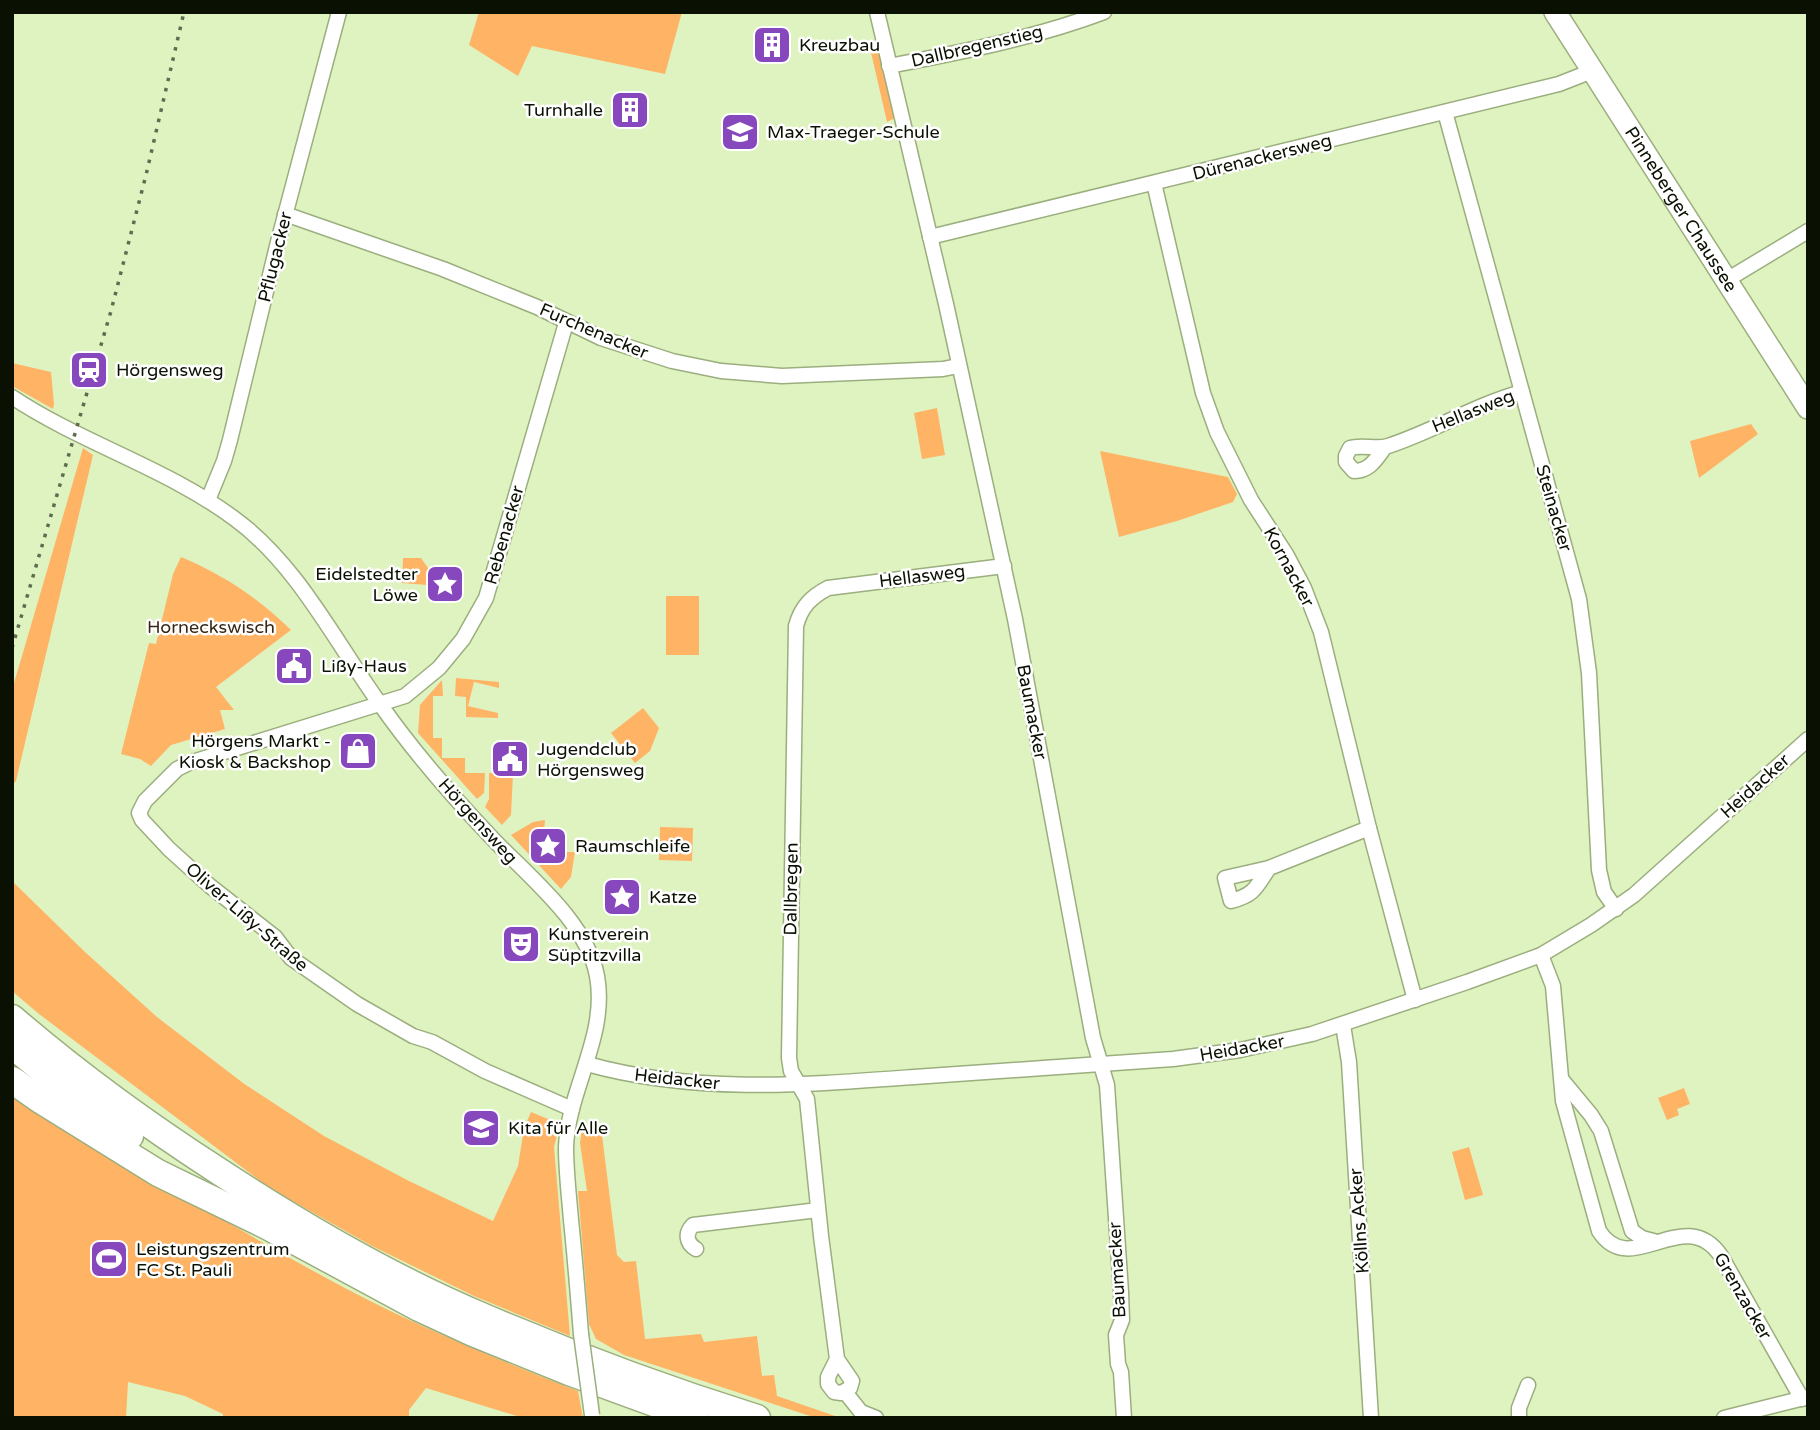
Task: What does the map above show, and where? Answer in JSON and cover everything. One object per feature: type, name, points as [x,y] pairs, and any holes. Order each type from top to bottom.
[{"type":"highway","points":[[12,1018],[142,1121],[278,1211],[365,1259],[483,1317],[621,1371],[757,1418]]},
{"type":"highway","points":[[12,1045],[142,1145],[267,1226]]},
{"type":"highway","points":[[12,1080],[158,1172],[267,1226],[358,1277],[473,1333],[695,1418]]},
{"type":"main road","name":"Pinneberger Chaussee","points":[[1555,12],[1808,408]]},
{"type":"street","name":"Pflugacker","points":[[208,500],[227,451],[285,214],[339,12]]},
{"type":"street","name":"Baumacker","points":[[877,12],[1004,566],[1093,1038],[1107,1086],[1122,1320],[1116,1335],[1124,1418]]},
{"type":"street","name":"Dallbregenstieg","points":[[889,66],[958,53],[1072,24],[1104,12]]},
{"type":"street","name":"Dürenackersweg","points":[[930,237],[1559,84],[1592,71]]},
{"type":"street","name":"Steinacker","points":[[1445,112],[1579,599],[1589,673],[1598,858],[1602,885],[1616,909]]},
{"type":"street","name":"Kornacker","points":[[1154,183],[1203,393],[1217,432],[1233,467],[1286,554],[1312,606],[1415,1000]]},
{"type":"street","name":"Furchenacker","points":[[285,214],[492,288],[566,323],[648,355],[721,371],[808,376],[958,366]]},
{"type":"street","points":[[1725,281],[1808,231]]},
{"type":"street","name":"Rebenacker","points":[[380,705],[404,696],[439,668],[476,618],[492,579],[566,323]]},
{"type":"street","name":"Hellasweg","points":[[1385,447],[1500,398],[1522,392]]},
{"type":"street","name":"Hörgensweg","points":[[12,397],[58,424],[159,473],[208,500],[237,520],[281,565],[314,606],[380,705],[470,815],[560,908],[585,943],[593,959],[599,997],[596,1025],[587,1064],[572,1108],[566,1146],[592,1416]]},
{"type":"street","name":"Hellasweg","points":[[839,585],[1004,566]]},
{"type":"street","name":"Dallbregen","points":[[837,1359],[828,1377],[828,1384],[834,1392],[845,1392],[851,1385],[851,1378],[837,1359],[807,1099],[790,1071],[789,1058],[796,626],[799,615],[810,600],[828,588],[839,585]]},
{"type":"street","name":"Oliver-Lißy-Straße","points":[[380,705],[183,766],[141,805],[139,813],[142,820],[210,886],[275,937],[290,958],[357,1004],[413,1036],[432,1042],[485,1070],[572,1108]]},
{"type":"street","name":"Heidacker","points":[[587,1064],[613,1071],[673,1080],[756,1086],[1101,1064],[1222,1053],[1272,1044],[1343,1025],[1541,955],[1634,895],[1808,739]]},
{"type":"street","points":[[1269,868],[1368,828]]},
{"type":"street","name":"Grenzacker","points":[[1541,955],[1553,986],[1563,1101],[1599,1231],[1610,1244],[1622,1249],[1642,1248],[1689,1235],[1704,1239],[1715,1247],[1805,1398]]},
{"type":"street","name":"Köllns Acker","points":[[1343,1025],[1349,1062],[1371,1418]]},
{"type":"street","points":[[1561,1080],[1601,1131],[1629,1227],[1636,1235],[1657,1242]]},
{"type":"street","points":[[696,1249],[690,1245],[687,1237],[693,1225],[818,1210]]},
{"type":"street","points":[[1519,1418],[1519,1408],[1528,1385]]},
{"type":"street","name":"Dallbregen","points":[[845,1392],[861,1412],[876,1418]]},
{"type":"street","points":[[1724,1418],[1805,1398]]},
{"type":"green space","points":[[479,12],[682,12],[665,74],[532,46],[518,76],[469,45]]},
{"type":"green space","points":[[878,46],[895,118],[887,122],[870,48]]},
{"type":"green space","points":[[12,363],[51,372],[53,409],[12,386]]},
{"type":"green space","points":[[937,408],[945,455],[922,459],[914,413]]},
{"type":"green space","points":[[1751,424],[1758,434],[1699,478],[1690,441]]},
{"type":"green space","points":[[83,448],[93,455],[16,781],[12,785],[12,690]]},
{"type":"green space","points":[[1100,451],[1228,477],[1237,494],[1233,502],[1119,537]]},
{"type":"green space","name":"Horneckswisch","points":[[181,557],[240,588],[291,630],[216,687],[234,710],[220,710],[225,729],[171,745],[151,766],[140,759],[121,754],[149,643],[156,644],[173,574]]},
{"type":"green space","points":[[403,558],[421,558],[428,568],[427,585],[402,583]]},
{"type":"green space","points":[[666,596],[699,596],[699,655],[666,655]]},
{"type":"green space","points":[[456,678],[499,682],[499,688],[474,682],[468,706],[498,713],[498,718],[466,717],[466,697],[455,696]]},
{"type":"green space","points":[[442,680],[443,696],[433,696],[433,738],[442,738],[442,758],[465,758],[465,773],[485,773],[484,793],[477,799],[418,733],[420,705]]},
{"type":"green space","points":[[643,708],[659,728],[650,751],[635,763],[611,733]]},
{"type":"green space","points":[[489,773],[513,774],[511,815],[502,825],[485,807],[489,799]]},
{"type":"green space","points":[[545,820],[544,831],[537,832],[533,838],[541,856],[549,861],[559,861],[561,852],[575,852],[571,877],[561,889],[511,835],[533,822]]},
{"type":"green space","points":[[660,827],[693,828],[692,861],[659,860]]},
{"type":"green space","points":[[12,881],[157,1017],[243,1083],[324,1136],[493,1221],[518,1166],[524,1128],[531,1112],[560,1124],[554,1147],[570,1336],[474,1296],[372,1246],[271,1189],[39,1014],[12,991]]},
{"type":"green space","points":[[1684,1088],[1690,1104],[1677,1109],[1679,1115],[1667,1120],[1658,1098]]},
{"type":"green space","points":[[12,1090],[219,1217],[345,1288],[460,1343],[578,1391],[583,1418],[523,1418],[426,1388],[409,1410],[409,1418],[223,1418],[223,1414],[185,1396],[128,1382],[126,1418],[12,1418]]},
{"type":"green space","points":[[601,1127],[617,1255],[624,1262],[636,1261],[645,1339],[701,1334],[704,1342],[757,1336],[762,1376],[774,1375],[777,1396],[841,1418],[816,1418],[624,1355],[596,1339],[589,1324],[578,1191],[587,1191],[580,1143],[582,1129]]},
{"type":"green space","points":[[1469,1147],[1483,1195],[1465,1200],[1452,1152]]},
{"type":"railway","points":[[12,648],[111,311],[184,12]]},
{"type":"place","name":"Kreuzbau","points":[[772,45]]},
{"type":"place","name":"Turnhalle","points":[[630,110]]},
{"type":"place","name":"Max-Traeger-Schule","points":[[740,132]]},
{"type":"place","name":"Hörgensweg","points":[[89,370]]},
{"type":"place","name":"Eidelstedter Löwe","points":[[445,584]]},
{"type":"place","name":"Lißy-Haus","points":[[294,666]]},
{"type":"place","name":"Hörgens Markt - Kiosk & Backshop","points":[[358,751]]},
{"type":"place","name":"Jugendclub Hörgensweg","points":[[510,759]]},
{"type":"place","name":"Raumschleife","points":[[548,846]]},
{"type":"place","name":"Katze","points":[[622,897]]},
{"type":"place","name":"Kunstverein Süptitzvilla","points":[[521,944]]},
{"type":"place","name":"Kita für Alle","points":[[481,1128]]},
{"type":"place","name":"Leistungszentrum FC St. Pauli","points":[[109,1259]]}]
